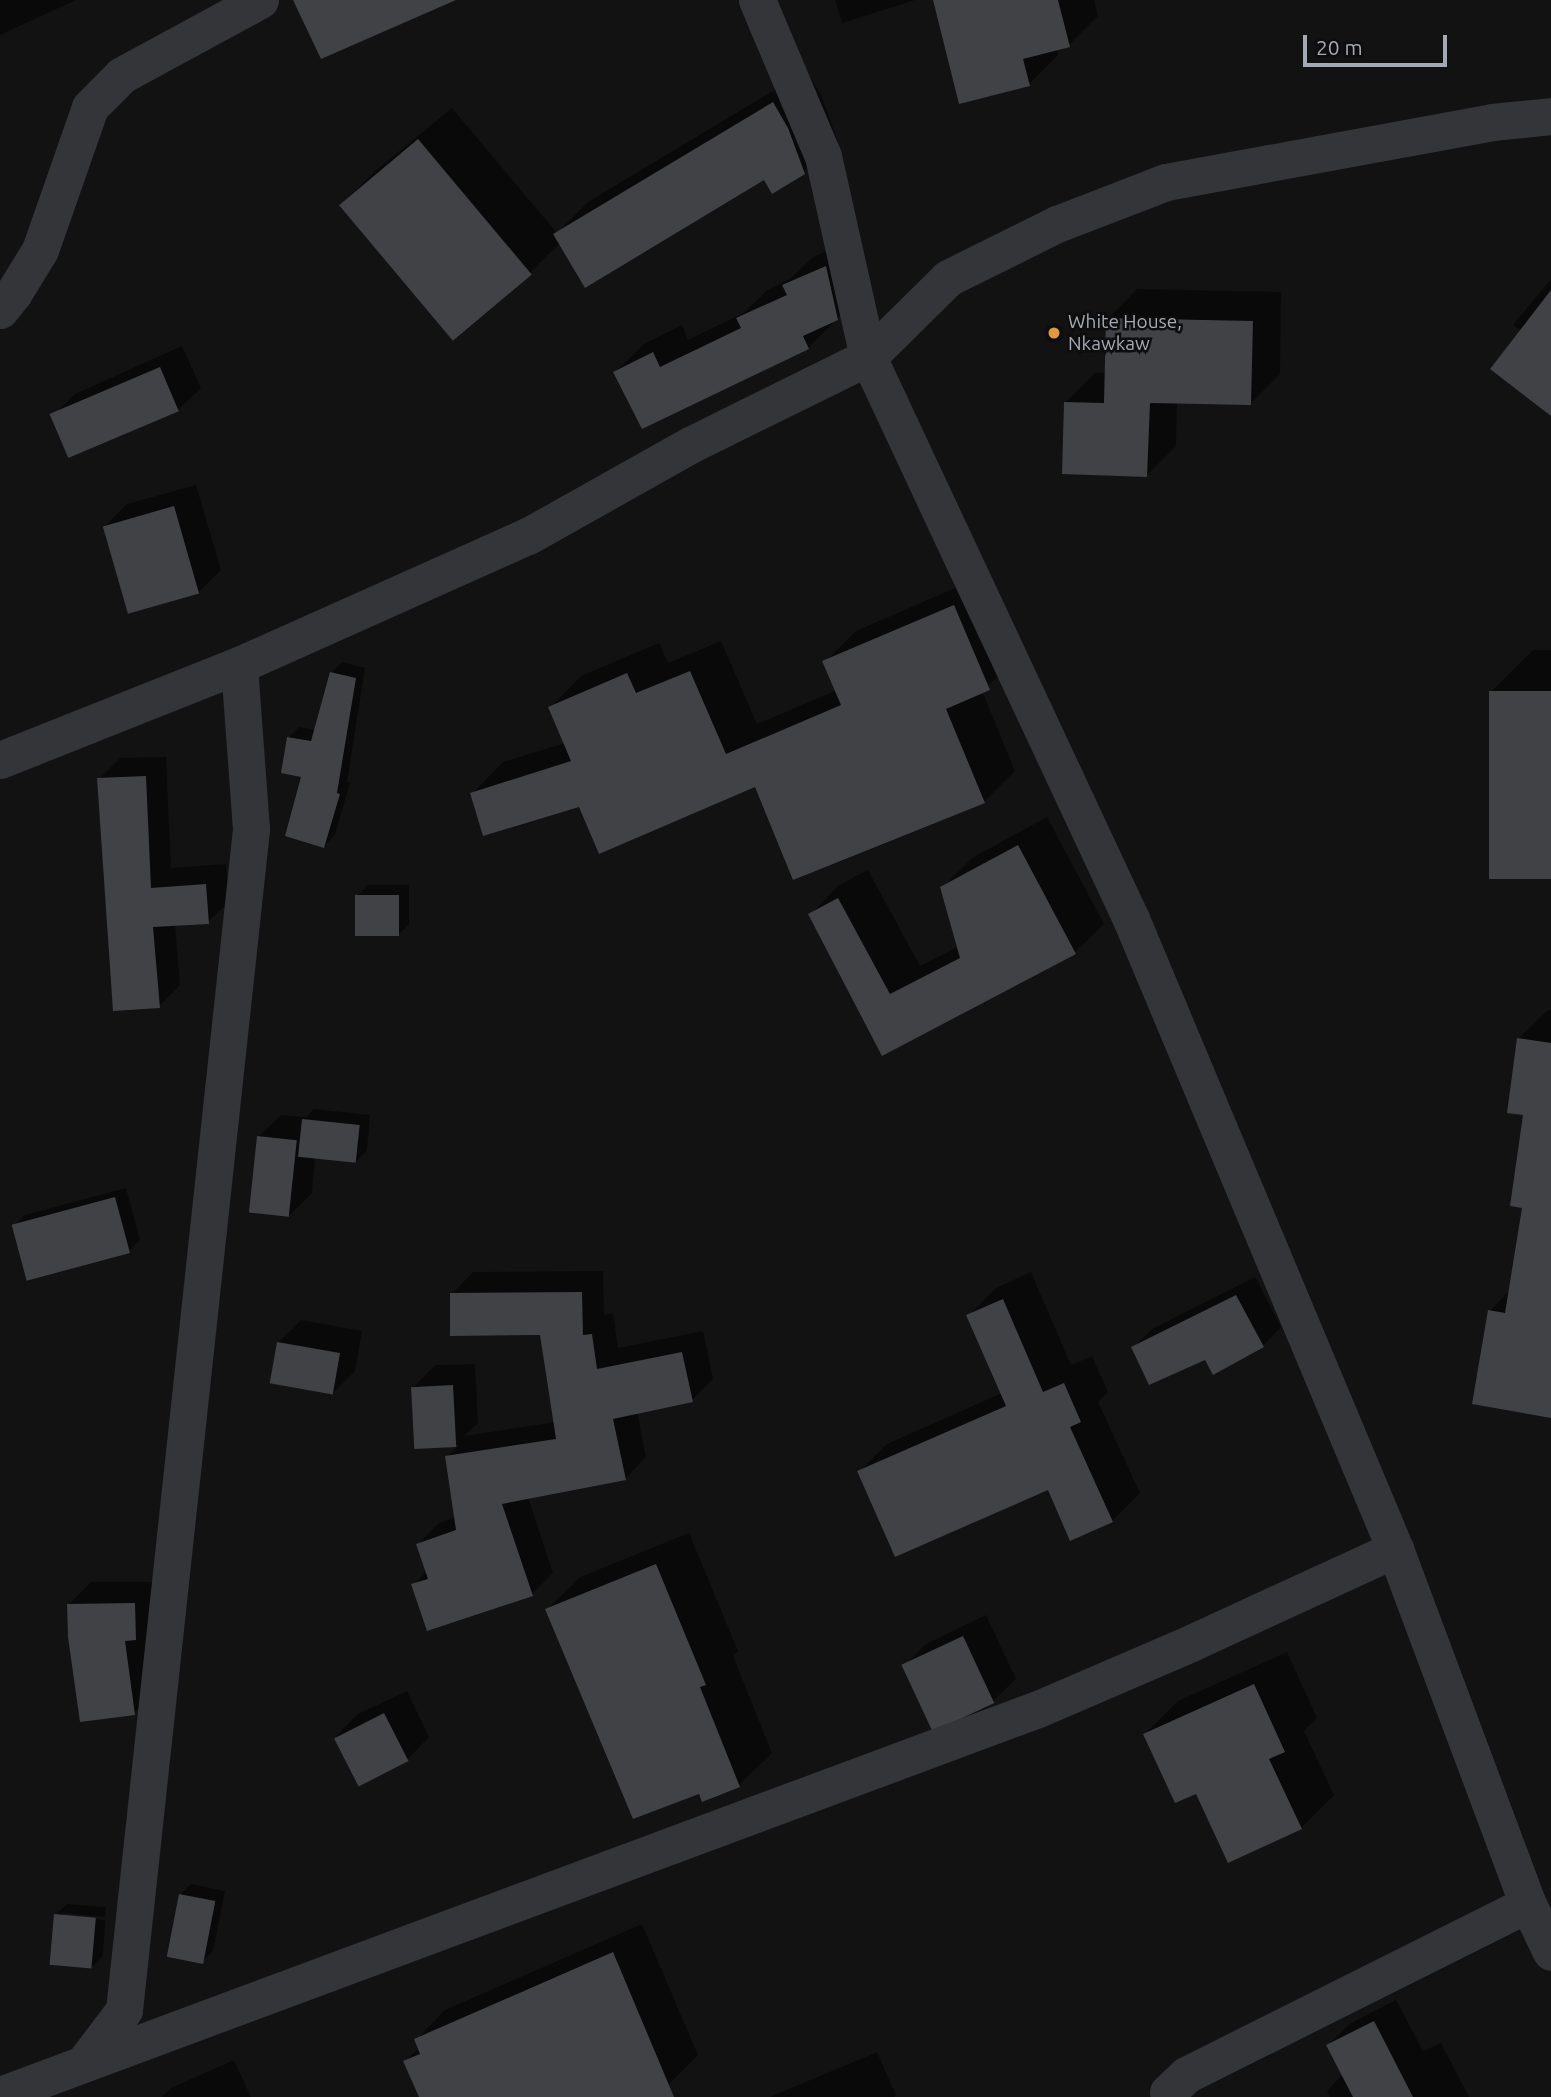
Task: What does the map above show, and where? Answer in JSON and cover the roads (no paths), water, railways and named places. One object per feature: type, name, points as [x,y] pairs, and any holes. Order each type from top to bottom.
[{"type":"street","points":[[0,310],[40,250],[90,107],[122,75],[260,0]]},
{"type":"street","points":[[757,0],[823,156],[868,358],[1131,919],[1395,1549],[1528,1904],[1551,1952]]},
{"type":"street","points":[[0,760],[239,665],[528,536],[690,445],[868,358],[948,278],[1057,224],[1166,181],[1492,122],[1551,116]]},
{"type":"street","points":[[84,2063],[124,2010],[126,1996],[251,829],[239,665]]},
{"type":"street","points":[[0,2095],[1038,1709],[1191,1643],[1395,1549]]},
{"type":"street","points":[[1168,2092],[1186,2075],[1528,1904]]},
{"type":"place","name":"White House, Nkawkaw","points":[[1054,333]]}]
